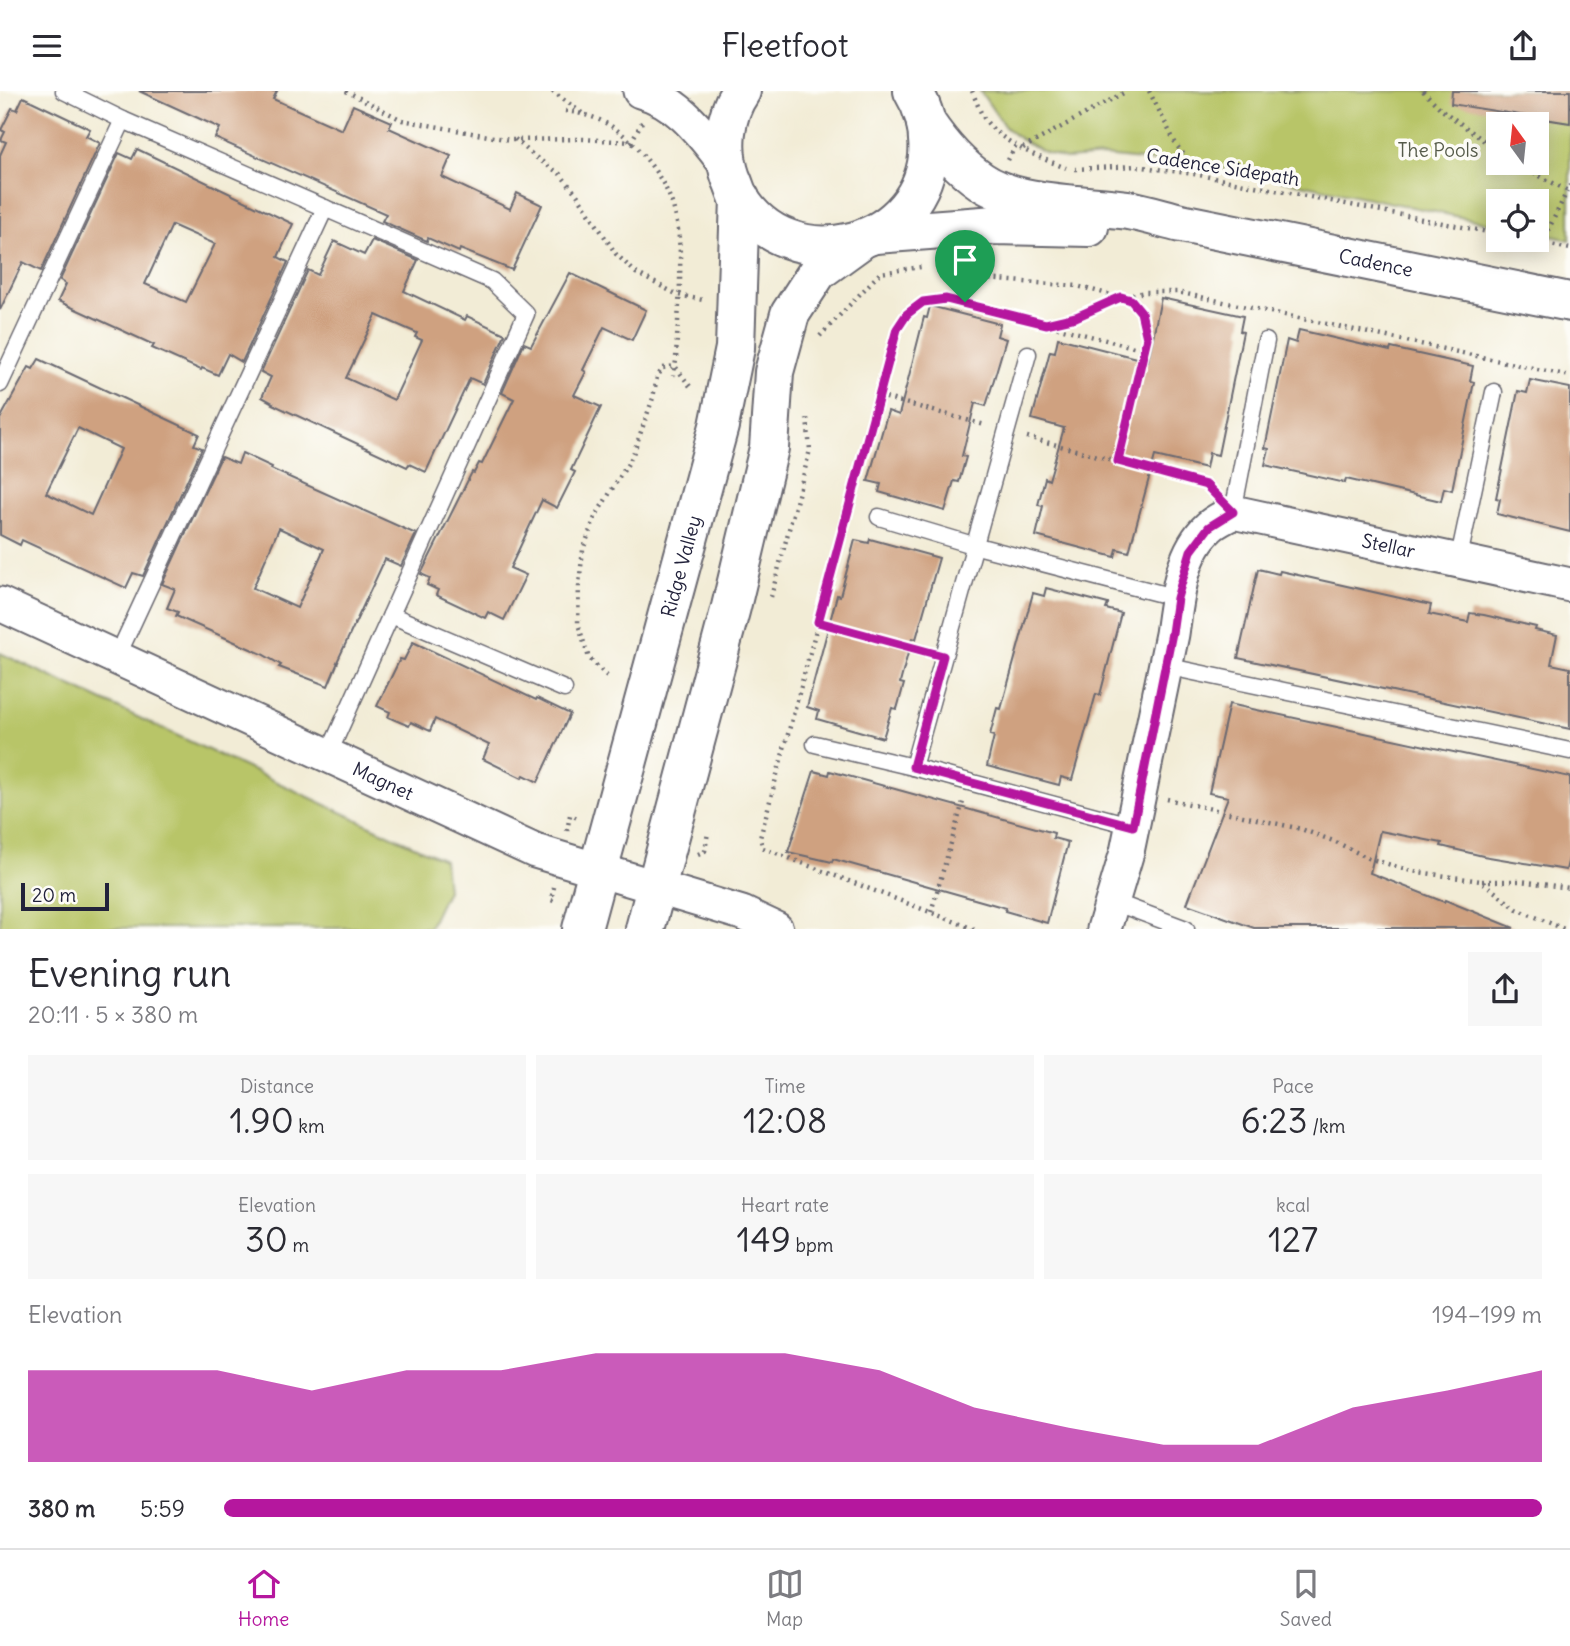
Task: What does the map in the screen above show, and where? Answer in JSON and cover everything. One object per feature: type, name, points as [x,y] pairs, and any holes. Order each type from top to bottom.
[{"type":"main road","name":"Ridge Valley","points":[[582,929],[719,426],[735,348],[733,182],[725,133],[734,101],[741,91]]},
{"type":"main road","name":"Cadence","points":[[920,107],[957,161],[983,183],[1006,193],[1086,207],[1129,211],[1570,302]]},
{"type":"main road","points":[[645,929],[731,607],[769,448],[774,372],[790,314],[818,271],[888,226],[912,202],[926,172],[930,138],[920,107]]},
{"type":"main road","name":"Cadence","points":[[733,182],[762,223],[791,240],[824,246],[866,238],[996,225],[1078,228],[1181,223]]},
{"type":"street","points":[[640,91],[657,95],[689,118],[733,182]]},
{"type":"street","points":[[1109,915],[1133,826],[1177,598],[1191,551],[1221,520]]},
{"type":"street","name":"Stellar","points":[[1221,520],[1458,562],[1570,585]]},
{"type":"street","name":"Magnet","points":[[0,604],[535,851],[741,913],[776,929]]},
{"type":"lane","points":[[64,91],[123,120],[492,281],[526,314],[328,755]]},
{"type":"lane","points":[[0,384],[123,120]]},
{"type":"lane","points":[[117,657],[325,208]]},
{"type":"lane","points":[[1221,520],[1266,341]]},
{"type":"lane","points":[[913,767],[1028,353]]},
{"type":"lane","points":[[1458,562],[1494,393]]},
{"type":"lane","points":[[879,517],[973,545],[1177,598]]},
{"type":"lane","points":[[391,615],[564,689]]},
{"type":"lane","points":[[1165,666],[1570,751]]},
{"type":"lane","points":[[815,744],[913,767],[1133,826]]},
{"type":"lane","points":[[1109,915],[1186,929]]},
{"type":"path","points":[[346,91],[402,120],[515,139],[632,142]]},
{"type":"path","points":[[551,91],[583,113]]},
{"type":"path","name":"Cadence Sidepath","points":[[972,91],[986,121],[1010,142],[1039,158],[1071,170],[1136,166],[1201,175],[1486,232]]},
{"type":"path","points":[[1022,148],[1127,91]]},
{"type":"path","points":[[1149,91],[1177,146],[1201,175]]},
{"type":"path","points":[[1423,91],[1442,110],[1486,143]]},
{"type":"path","points":[[565,110],[583,113],[612,124],[632,142],[657,171],[674,211],[680,263],[673,376]]},
{"type":"path","points":[[515,139],[560,174],[578,196],[616,254],[636,273],[678,295]]},
{"type":"path","points":[[1539,175],[1569,190],[1549,229]]},
{"type":"path","points":[[1549,244],[1570,249]]},
{"type":"path","points":[[938,264],[962,261]]},
{"type":"path","points":[[951,262],[953,273],[959,277],[1077,286],[1131,300],[1141,312],[1147,338],[1118,461]]},
{"type":"path","points":[[814,345],[880,273],[926,266]]},
{"type":"path","points":[[1046,324],[1076,317],[1121,297],[1145,292],[1177,292],[1570,376]]},
{"type":"path","points":[[974,929],[763,848],[760,838],[897,329],[907,314],[923,302],[946,299],[1145,350]]},
{"type":"path","points":[[607,675],[589,658],[578,624],[583,549],[595,517],[632,457],[653,398],[657,377],[663,368],[675,366]]},
{"type":"path","points":[[879,396],[1206,485],[1221,520]]},
{"type":"path","points":[[771,597],[810,450],[806,413]]},
{"type":"path","points":[[818,622],[943,656]]},
{"type":"path","points":[[931,912],[970,782]]},
{"type":"path","points":[[1139,793],[1301,829],[1368,858],[1411,871],[1481,881],[1521,881],[1570,888]]},
{"type":"path","points":[[696,855],[705,851],[710,825]]},
{"type":"path","points":[[1481,881],[1517,909],[1564,929]]},
{"type":"green space","name":"The Pools","points":[[980,91],[1570,91],[1570,240],[1549,236],[1549,189],[1486,189],[1486,222],[1234,170],[1104,156],[1066,159],[1044,152],[1005,127]]},
{"type":"green space","points":[[0,653],[444,860],[447,890],[429,928],[0,928]]},
{"type":"building","points":[[139,91],[277,91],[273,99],[342,130],[353,105],[392,122],[389,128],[451,156],[442,177],[510,209],[517,193],[542,205],[512,270],[428,238],[427,241],[382,221],[386,214],[215,138],[220,128]]},
{"type":"building","points":[[1452,91],[1570,91],[1570,123],[1549,120],[1549,112],[1501,112],[1451,104]]},
{"type":"building","points":[[23,97],[90,129],[86,136],[100,143],[41,271],[23,262],[0,310],[0,155],[6,142],[1,140],[5,132],[1,130],[12,108],[17,110]]},
{"type":"building","points":[[137,149],[293,224],[278,257],[288,262],[242,362],[228,354],[218,375],[152,348],[154,345],[58,301],[66,284],[60,280],[119,153],[132,159]],"holes":[[[172,225],[215,244],[186,302],[145,284]]]},
{"type":"building","points":[[372,240],[418,260],[404,291],[465,320],[467,316],[505,334],[483,384],[470,378],[426,472],[409,464],[407,467],[262,397],[271,377],[261,372],[308,270],[318,275],[334,241],[364,255]],"holes":[[[376,315],[417,333],[415,337],[422,340],[394,400],[346,378]]]},
{"type":"building","points":[[570,273],[646,310],[632,340],[604,327],[574,395],[601,407],[571,470],[575,472],[557,508],[542,500],[510,568],[526,575],[504,620],[488,612],[485,618],[436,595],[438,590],[427,585],[430,578],[421,574],[472,472],[474,473],[479,463],[482,464],[514,399],[502,393],[524,343],[531,346]]},
{"type":"building","points":[[1161,298],[1243,316],[1240,331],[1243,332],[1218,455],[1209,453],[1206,468],[1155,456],[1129,552],[1117,549],[1115,557],[1036,536],[1043,506],[1038,505],[1045,478],[1049,480],[1064,428],[1032,419],[1050,351],[1055,352],[1058,338],[1148,361]]},
{"type":"building","points":[[930,306],[1000,324],[997,336],[1006,339],[986,406],[975,403],[962,456],[966,457],[959,482],[954,481],[945,511],[879,492],[881,484],[868,481],[888,411],[899,415],[924,317],[927,318]]},
{"type":"building","points":[[1299,330],[1390,351],[1391,348],[1473,366],[1470,381],[1474,382],[1452,490],[1444,488],[1441,501],[1346,479],[1345,483],[1265,465],[1269,449],[1265,448],[1287,340],[1296,343]]},
{"type":"building","points":[[39,359],[199,434],[194,445],[202,448],[143,576],[133,573],[126,588],[22,540],[20,545],[0,535],[0,419],[29,367],[33,369]],"holes":[[[78,428],[121,449],[91,515],[46,493]]]},
{"type":"building","points":[[1530,380],[1570,388],[1570,532],[1497,514],[1500,499],[1496,498],[1518,391],[1527,393]]},
{"type":"building","points":[[242,453],[272,467],[271,469],[416,534],[401,566],[385,559],[328,686],[279,667],[281,665],[262,654],[176,616],[178,612],[167,608],[175,589],[162,584],[221,457],[238,464]],"holes":[[[279,528],[324,549],[297,608],[253,588]]]},
{"type":"building","points":[[870,539],[939,558],[916,639],[912,638],[900,683],[904,684],[897,709],[892,708],[883,738],[817,719],[819,711],[807,707],[837,595],[840,596],[855,540],[869,543]]},
{"type":"building","points":[[1258,569],[1279,574],[1280,571],[1431,605],[1429,614],[1468,622],[1470,613],[1484,615],[1536,627],[1535,630],[1557,635],[1551,664],[1570,668],[1570,729],[1238,658]]},
{"type":"building","points":[[1046,588],[1108,604],[1106,609],[1121,613],[1100,695],[1096,694],[1072,780],[1061,777],[1059,785],[987,766],[994,736],[990,735],[997,708],[1001,709],[1033,593],[1044,596]]},
{"type":"building","points":[[413,642],[570,714],[538,782],[524,775],[522,778],[483,759],[489,745],[435,719],[430,731],[411,722],[409,726],[388,717],[390,712],[377,706],[400,659],[404,660]]},
{"type":"building","points":[[1229,704],[1570,777],[1570,854],[1566,870],[1483,856],[1441,846],[1442,843],[1380,831],[1370,873],[1514,928],[1254,928],[1187,904],[1228,797],[1209,793]]},
{"type":"building","points":[[814,771],[829,775],[830,771],[1054,833],[1053,838],[1068,842],[1047,923],[1005,911],[1006,908],[833,859],[832,862],[788,852]]},
{"type":"route","points":[[1121,297],[1131,300],[1141,312],[1147,338],[1118,461],[1206,485],[1233,512],[1209,527],[1191,551],[1177,598],[1133,826],[913,767],[943,656],[818,622],[897,329],[907,314],[923,302],[946,299],[965,302],[1046,324],[1076,317],[1121,297]]}]
